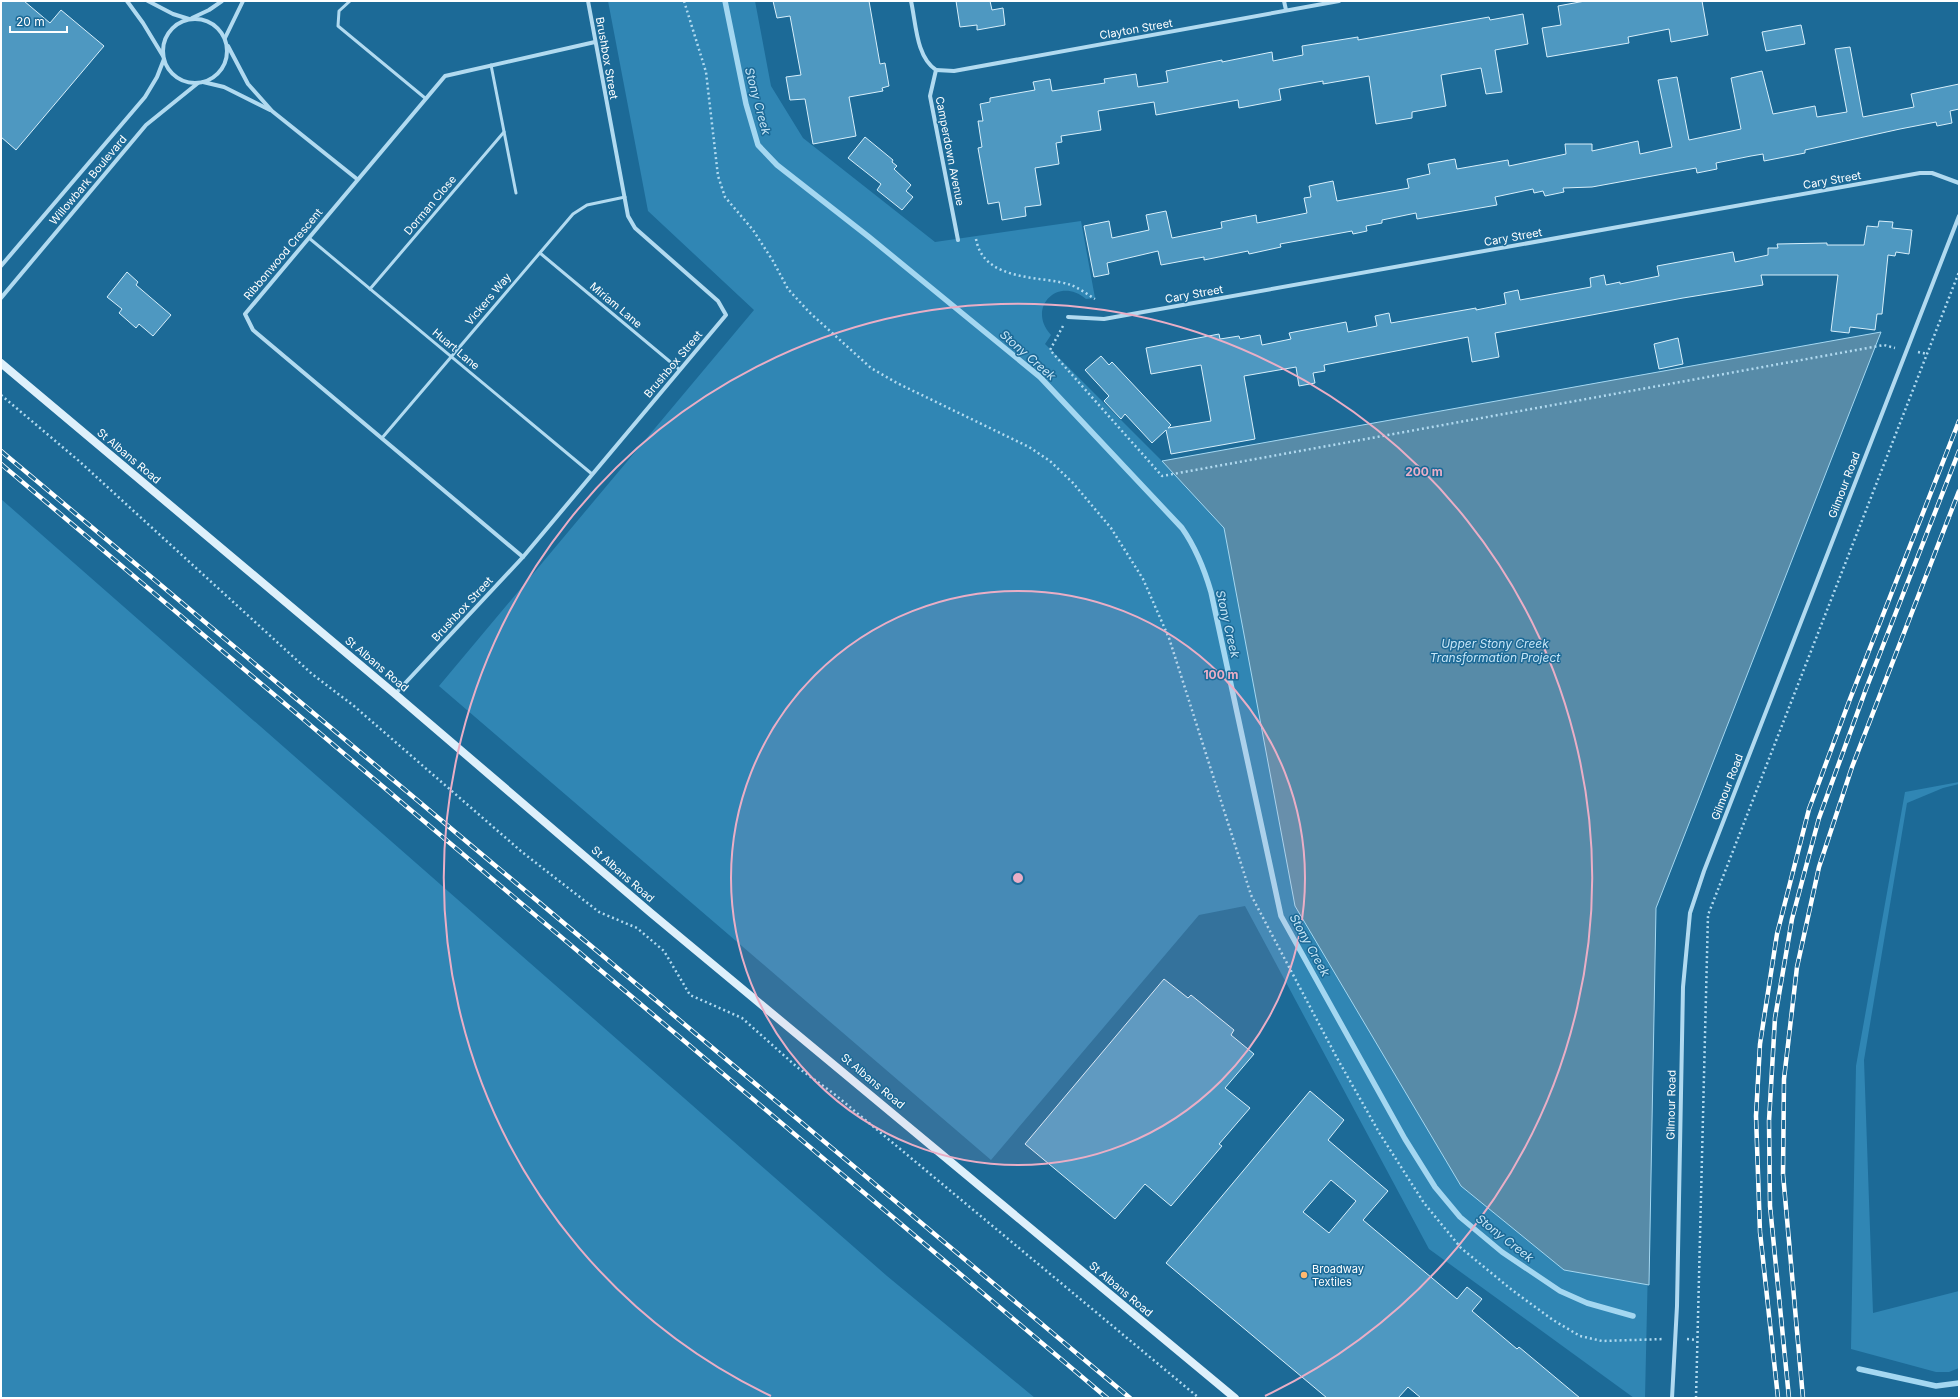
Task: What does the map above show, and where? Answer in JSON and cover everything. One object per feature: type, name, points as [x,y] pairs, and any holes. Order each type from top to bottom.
[{"type":"main road","name":"St Albans Road","points":[[1,363],[395,694],[651,913],[1235,1398]]},
{"type":"street","points":[[127,1],[146,28],[168,67],[180,79],[198,83],[216,75],[225,63],[228,53],[227,44]]},
{"type":"street","points":[[148,1],[173,14],[190,19],[202,19],[212,22],[220,29],[248,84],[272,111],[357,179]]},
{"type":"street","points":[[164,59],[163,48],[171,29],[179,22],[190,19],[209,10],[222,1]]},
{"type":"street","points":[[225,38],[243,1]]},
{"type":"street","name":"Brushbox Street","points":[[395,694],[523,557],[726,315],[718,300],[635,228],[628,216],[588,1]]},
{"type":"street","points":[[911,1],[920,44],[925,59],[929,66],[936,70]]},
{"type":"street","points":[[1284,1],[1286,10]]},
{"type":"street","name":"Clayton Street","points":[[936,70],[954,71],[1339,1]]},
{"type":"street","name":"Ribbonwood Crescent","points":[[523,557],[253,330],[244,314],[445,76],[595,42]]},
{"type":"street","name":"Willowbark Boulevard","points":[[1,266],[145,97],[157,77],[164,59]]},
{"type":"street","name":"Camperdown Avenue","points":[[936,70],[930,96],[958,240]]},
{"type":"street","points":[[203,82],[224,87],[272,111]]},
{"type":"street","name":"Willowbark Boulevard","points":[[1,298],[146,125],[198,83]]},
{"type":"street","name":"Cary Street","points":[[1068,317],[1104,320],[1920,173],[1932,173],[1959,183]]},
{"type":"street","name":"Gilmour Road","points":[[1672,1398],[1675,1339],[1683,987],[1690,913],[1704,871],[1959,216]]},
{"type":"lane","points":[[350,1],[338,11],[338,26],[425,98]]},
{"type":"lane","points":[[492,65],[516,193]]},
{"type":"lane","name":"Dorman Close","points":[[370,289],[504,132]]},
{"type":"lane","name":"Vickers Way","points":[[382,438],[573,214],[586,205],[625,197]]},
{"type":"lane","name":"Huart Lane","points":[[309,238],[592,474]]},
{"type":"lane","name":"Miriam Lane","points":[[540,253],[680,370]]},
{"type":"path","points":[[684,1],[706,72],[718,176],[725,197],[753,230],[774,261],[788,289],[809,312],[871,368],[897,383],[1029,447],[1050,461],[1073,483],[1111,528],[1143,579],[1169,638],[1251,895],[1336,1058],[1380,1134],[1424,1203],[1461,1248],[1512,1290],[1553,1320],[1580,1336],[1602,1341],[1675,1339],[1696,1340]]},
{"type":"path","points":[[976,239],[978,246],[987,260],[1003,270],[1022,278],[1070,285],[1095,299]]},
{"type":"path","points":[[1696,1398],[1696,1340],[1708,915],[1959,272]]},
{"type":"path","points":[[1068,317],[1050,350],[1162,476],[1884,346],[1927,354]]},
{"type":"path","points":[[1,395],[80,461],[312,674],[354,706],[522,852],[598,912],[637,928],[664,951],[690,995],[742,1018],[797,1067],[833,1093],[1199,1398]]},
{"type":"shaded area","points":[[608,1],[755,1],[771,86],[803,138],[935,242],[1081,221],[1095,298],[1086,299],[1075,293],[1065,291],[1056,293],[1049,298],[1044,305],[1042,315],[1044,325],[1051,335],[1045,344],[1162,461],[1881,332],[1656,908],[1645,1398],[1634,1398],[1429,1249],[1245,906],[1199,915],[991,1160],[439,686],[754,310],[648,211]]},
{"type":"shaded area","points":[[1,499],[887,1276],[1035,1398],[1,1398]]},
{"type":"shaded area","points":[[1959,782],[1959,784],[1943,788],[1907,803],[1864,1060],[1873,1313],[1959,1291],[1959,1368],[1949,1372],[1936,1372],[1851,1349],[1856,1066],[1905,792]]},
{"type":"water","name":"Upper Stony Creek Transformation Project","points":[[1881,332],[1656,908],[1649,1285],[1564,1270],[1461,1186],[1295,906],[1224,528],[1162,461]]},
{"type":"building","points":[[1,1],[24,1],[50,23],[61,10],[104,46],[16,150],[1,137]]},
{"type":"building","points":[[773,1],[869,1],[880,64],[885,63],[889,86],[882,88],[883,91],[849,97],[856,136],[813,144],[805,99],[790,100],[786,77],[801,75],[790,16],[777,18]]},
{"type":"building","points":[[956,1],[990,1],[992,10],[1003,8],[1005,25],[977,30],[977,25],[960,27]]},
{"type":"building","points":[[1585,1],[1702,1],[1708,35],[1671,42],[1669,29],[1628,37],[1629,43],[1547,57],[1542,28],[1561,25],[1558,6]]},
{"type":"building","points":[[1523,14],[1528,44],[1495,50],[1502,92],[1486,94],[1481,68],[1441,75],[1446,106],[1412,112],[1412,118],[1376,124],[1369,76],[1323,84],[1323,81],[1279,89],[1281,100],[1239,108],[1238,100],[1156,115],[1154,102],[1098,111],[1101,130],[1061,136],[1062,142],[1056,143],[1059,164],[1035,168],[1041,205],[1025,207],[1026,216],[1002,220],[999,202],[988,204],[978,148],[982,147],[978,121],[983,121],[980,104],[990,102],[990,98],[1035,90],[1033,82],[1050,79],[1052,91],[1105,83],[1104,79],[1136,74],[1138,87],[1168,82],[1166,71],[1222,60],[1222,62],[1272,52],[1273,61],[1303,55],[1302,46],[1358,37],[1358,40],[1489,17],[1490,20]]},
{"type":"building","points":[[1801,25],[1805,44],[1766,51],[1762,32]]},
{"type":"building","points":[[1850,47],[1863,117],[1914,107],[1911,94],[1959,84],[1959,109],[1950,111],[1952,123],[1937,126],[1936,122],[1900,129],[1805,150],[1805,153],[1764,161],[1763,154],[1751,156],[1716,163],[1717,169],[1697,173],[1696,168],[1592,187],[1563,188],[1564,192],[1545,196],[1543,191],[1534,193],[1533,189],[1495,197],[1497,205],[1417,219],[1416,213],[1382,220],[1382,223],[1366,226],[1367,231],[1353,234],[1352,231],[1280,244],[1281,247],[1249,254],[1248,251],[1204,260],[1204,257],[1161,265],[1158,251],[1107,263],[1109,274],[1094,277],[1084,226],[1109,221],[1112,238],[1149,230],[1146,215],[1166,211],[1172,238],[1222,228],[1221,222],[1256,215],[1257,223],[1307,213],[1304,198],[1311,197],[1309,186],[1333,181],[1337,201],[1409,188],[1407,179],[1430,174],[1428,164],[1455,159],[1457,169],[1508,160],[1509,166],[1566,154],[1565,144],[1592,144],[1592,151],[1638,141],[1640,154],[1672,147],[1658,80],[1677,77],[1689,140],[1741,129],[1731,78],[1762,71],[1773,114],[1815,106],[1817,117],[1847,112],[1835,49]]},
{"type":"building","points":[[865,137],[893,160],[892,162],[897,166],[894,169],[911,185],[906,191],[913,197],[902,210],[877,190],[881,184],[848,158]]},
{"type":"building","points":[[1879,221],[1893,222],[1892,228],[1912,230],[1909,254],[1896,252],[1895,256],[1888,255],[1882,314],[1877,314],[1875,330],[1850,327],[1849,333],[1831,331],[1838,275],[1761,275],[1763,285],[1683,298],[1495,333],[1499,357],[1472,362],[1468,337],[1324,365],[1325,371],[1313,373],[1315,383],[1299,386],[1296,367],[1244,376],[1255,439],[1171,454],[1166,430],[1152,443],[1125,414],[1121,419],[1104,401],[1109,396],[1085,370],[1101,356],[1109,365],[1112,362],[1171,425],[1168,428],[1211,421],[1201,365],[1151,374],[1146,348],[1219,334],[1220,339],[1239,336],[1240,339],[1260,335],[1262,345],[1291,339],[1289,333],[1346,322],[1348,332],[1377,326],[1375,316],[1389,313],[1391,323],[1506,304],[1504,293],[1518,290],[1520,300],[1591,287],[1590,278],[1604,275],[1606,285],[1620,282],[1620,284],[1659,276],[1657,266],[1733,252],[1735,262],[1768,255],[1768,248],[1778,248],[1777,244],[1827,243],[1827,245],[1864,245],[1867,226],[1878,227]]},
{"type":"building","points":[[127,272],[138,282],[136,285],[171,315],[153,336],[139,324],[136,328],[119,313],[122,309],[107,297]]},
{"type":"building","points":[[1678,338],[1683,364],[1659,369],[1654,344]]},
{"type":"building","points":[[1164,979],[1188,998],[1191,995],[1234,1030],[1231,1035],[1254,1054],[1225,1088],[1250,1108],[1219,1144],[1222,1146],[1171,1206],[1145,1184],[1115,1219],[1025,1144]]},
{"type":"building","name":"Broadway Textiles","points":[[1310,1091],[1344,1120],[1328,1140],[1388,1191],[1363,1220],[1457,1299],[1467,1287],[1482,1299],[1472,1311],[1517,1349],[1519,1347],[1580,1398],[1421,1398],[1408,1387],[1398,1398],[1327,1398],[1166,1263]],"holes":[[[1331,1180],[1356,1201],[1329,1233],[1303,1212]]]},
{"type":"waterway","name":"Stony Creek","points":[[725,1],[746,104],[758,145],[777,165],[869,237],[1040,377],[1182,528],[1187,536],[1199,558],[1211,592],[1281,916],[1405,1139],[1435,1187],[1460,1217],[1502,1252],[1560,1291],[1587,1303],[1633,1316]]},
{"type":"waterway","name":"Stony Creek","points":[[1859,1369],[1936,1386],[1959,1383]]},
{"type":"railway","points":[[1778,1398],[1760,1232],[1756,1116],[1760,1044],[1777,934],[1809,809],[1850,699],[1959,421]]},
{"type":"railway","points":[[1,451],[1130,1398]]},
{"type":"railway","points":[[1789,1398],[1770,1206],[1769,1121],[1775,1018],[1792,919],[1819,818],[1866,689],[1959,451]]},
{"type":"railway","points":[[1,464],[1107,1398]]},
{"type":"railway","points":[[1803,1398],[1783,1174],[1784,1079],[1797,967],[1819,867],[1852,767],[1959,491]]},
{"type":"place","name":"Broadway Textiles","points":[[1304,1275]]}]
